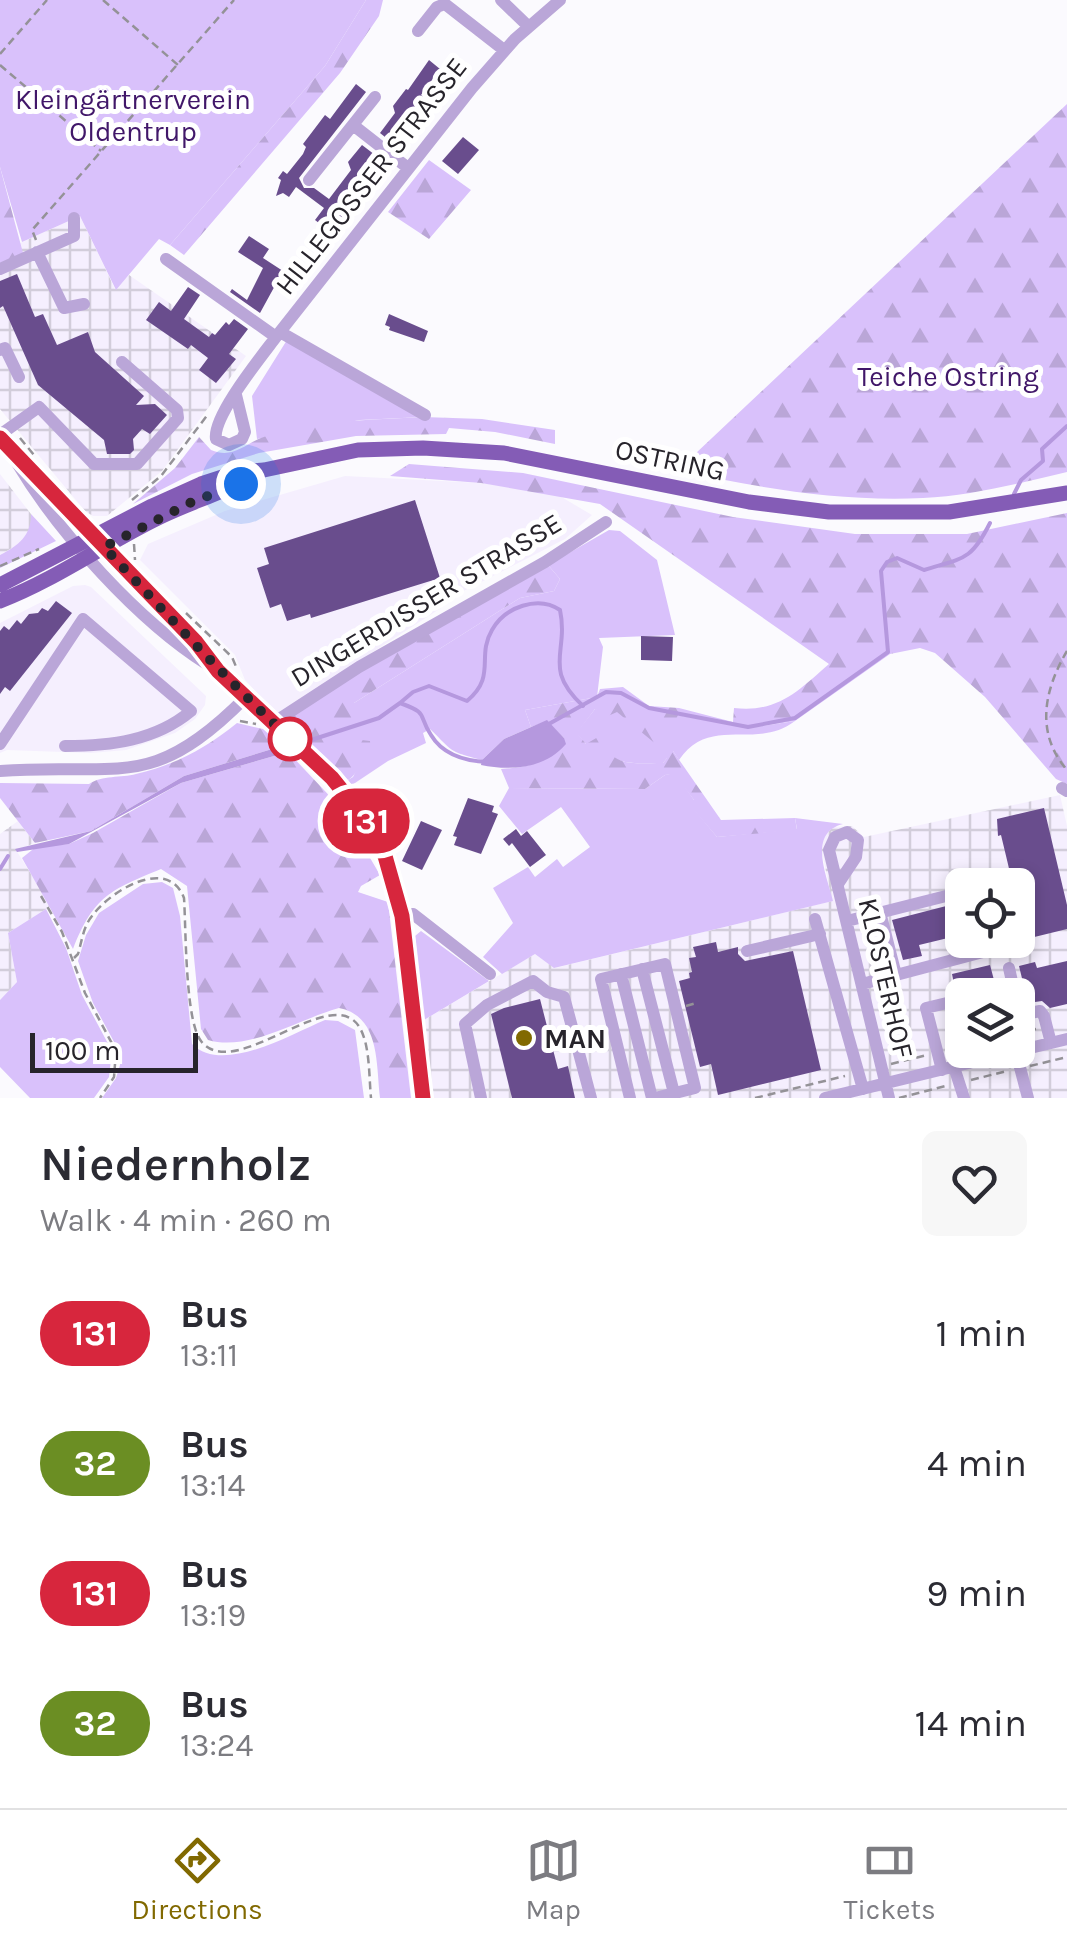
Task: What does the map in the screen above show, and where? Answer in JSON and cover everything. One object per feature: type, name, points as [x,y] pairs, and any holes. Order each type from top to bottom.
[{"type":"main road","name":"OSTRING","points":[[0,585],[241,484],[264,470],[358,450],[464,449],[544,459],[749,502],[869,514],[949,512],[1067,493]]},
{"type":"main road","name":"OSTRING","points":[[0,600],[91,546]]},
{"type":"street","points":[[500,0],[528,26]]},
{"type":"street","name":"HILLEGOSSER STRASSE","points":[[236,395],[278,335],[504,50],[560,0]]},
{"type":"street","points":[[418,32],[437,6],[446,4],[504,50]]},
{"type":"street","points":[[309,180],[375,97]]},
{"type":"street","points":[[353,125],[408,168]]},
{"type":"street","points":[[0,269],[74,236],[74,218]]},
{"type":"street","points":[[39,252],[64,308],[84,304]]},
{"type":"street","points":[[166,259],[278,335],[425,414]]},
{"type":"street","points":[[0,350],[5,348],[19,378]]},
{"type":"street","points":[[2,439],[39,406],[94,464],[137,464],[178,418],[178,410],[122,362]]},
{"type":"street","name":"DINGERDISSER STRASSE","points":[[2,439],[169,637],[218,671],[332,778],[366,823],[392,872],[402,916],[424,1098]]},
{"type":"street","name":"DINGERDISSER STRASSE","points":[[273,723],[606,522]]},
{"type":"street","points":[[0,744],[83,618],[190,711],[178,722],[140,738],[106,746],[65,746]]},
{"type":"street","points":[[0,771],[96,772],[144,766],[195,744],[246,697]]},
{"type":"street","name":"KLOSTERHOF","points":[[838,884],[888,1091]]},
{"type":"street","points":[[847,920],[945,896]]},
{"type":"street","points":[[880,912],[896,975]]},
{"type":"street","points":[[402,916],[413,914],[490,974]]},
{"type":"street","points":[[816,918],[863,1089]]},
{"type":"street","points":[[747,951],[820,934]]},
{"type":"street","points":[[862,984],[960,958]]},
{"type":"street","points":[[621,974],[654,1098],[695,1088],[665,964],[642,969],[621,974],[601,979],[630,1098]]},
{"type":"street","points":[[1008,968],[1011,978]]},
{"type":"street","points":[[642,969],[674,1093]]},
{"type":"street","points":[[482,1098],[464,1024],[486,1005],[534,981],[547,992],[564,997],[592,1098]]},
{"type":"street","points":[[945,1003],[926,1008],[945,1060]]},
{"type":"street","points":[[1035,1012],[1044,1016],[1051,1043]]},
{"type":"street","points":[[1035,1047],[1067,1039]]},
{"type":"street","points":[[832,1097],[863,1089],[888,1091],[948,1068],[964,1098]]},
{"type":"street","points":[[1020,1068],[1028,1098]]},
{"type":"path","points":[[0,54],[47,0]]},
{"type":"path","points":[[103,0],[178,65]]},
{"type":"path","points":[[39,252],[32,230],[234,0]]},
{"type":"path","points":[[0,64],[102,152]]},
{"type":"path","points":[[124,507],[161,476],[218,400],[236,395]]},
{"type":"path","points":[[0,566],[46,546]]},
{"type":"path","points":[[1067,651],[1048,693],[1045,715],[1052,750],[1067,770]]},
{"type":"path","points":[[74,958],[88,919],[98,908],[136,883],[158,876],[169,878],[179,886],[184,898],[191,1006],[199,1040],[206,1047],[240,1050],[327,1015],[345,1015],[364,1034],[371,1098]]},
{"type":"path","points":[[40,896],[74,958],[85,993],[116,1051],[114,1077],[100,1098]]},
{"type":"path","points":[[1035,1064],[1067,1056]]},
{"type":"path","points":[[897,1098],[1020,1068]]},
{"type":"shaded area","points":[[80,216],[115,289],[129,275],[246,356],[162,471],[107,516],[93,516],[85,511],[0,409],[0,263],[18,244]]},
{"type":"shaded area","points":[[0,474],[31,514],[31,528],[22,542],[0,555]]},
{"type":"shaded area","points":[[345,476],[481,483],[558,495],[592,515],[565,539],[442,602],[441,608],[277,714],[245,680],[235,655],[140,560],[148,544],[225,511]]},
{"type":"shaded area","points":[[85,585],[206,696],[205,705],[195,719],[175,733],[126,750],[0,753],[0,623],[73,586]]},
{"type":"shaded area","points":[[547,720],[566,744],[548,759],[504,768],[481,765],[504,739]]},
{"type":"shaded area","points":[[282,746],[288,752],[181,783],[69,844],[17,852],[15,849],[91,831],[184,776]]},
{"type":"shaded area","points":[[1060,795],[1067,826],[1067,1098],[432,1098],[424,1020],[535,954],[555,968],[832,901],[821,847],[823,837],[833,827],[852,826],[864,837]]},
{"type":"shaded area","points":[[18,821],[35,843],[16,850],[51,906],[8,933],[17,982],[0,1000],[0,834]]},
{"type":"green space","name":"Kleingärtnerverein Oldentrup","points":[[0,0],[366,0],[325,66],[170,245],[159,239],[116,290],[80,216],[22,242],[0,167]]},
{"type":"green space","points":[[366,0],[383,0],[379,16],[340,73],[184,255],[170,245],[325,66]]},
{"type":"green space","name":"Teiche Ostring","points":[[1067,104],[1067,472],[959,495],[892,499],[799,492],[678,470]]},
{"type":"green space","points":[[429,160],[471,190],[429,239],[388,212]]},
{"type":"green space","points":[[0,167],[23,253],[0,263]]},
{"type":"green space","points":[[287,340],[423,417],[360,420],[257,439],[252,396]]},
{"type":"green space","points":[[423,417],[482,419],[555,430],[555,444],[449,428],[446,434],[356,436],[259,453],[192,474],[133,504],[175,468],[199,437],[211,450],[225,453],[299,428]]},
{"type":"green space","points":[[409,464],[523,473],[733,517],[855,534],[967,534],[1067,513],[1067,784],[1056,779],[985,697],[935,653],[920,648],[890,654],[795,721],[749,728],[678,715],[657,745],[617,712],[608,716],[595,709],[577,733],[586,744],[598,737],[611,754],[624,762],[663,763],[666,750],[673,751],[721,820],[795,818],[797,830],[717,837],[693,809],[694,800],[674,774],[665,775],[645,789],[509,788],[501,769],[537,762],[564,738],[547,721],[531,727],[525,710],[597,697],[600,689],[623,687],[649,706],[679,708],[733,722],[734,708],[763,707],[786,698],[829,664],[600,504],[481,483],[390,476]]},
{"type":"green space","points":[[31,514],[56,541],[0,568],[0,555],[23,539]]},
{"type":"green space","points":[[609,530],[620,531],[657,560],[675,635],[599,638],[603,647],[597,697],[525,710],[531,727],[504,739],[482,760],[452,750],[430,729],[423,733],[426,743],[388,761],[352,785],[348,780],[360,762],[352,739],[354,703],[520,598],[554,591],[560,579],[548,565]]},
{"type":"green space","points":[[548,565],[560,579],[554,591],[520,598],[354,703],[358,720],[353,739],[370,741],[371,754],[348,780],[285,721],[361,670]]},
{"type":"green space","points":[[595,709],[617,711],[657,744],[677,715],[749,728],[795,721],[765,733],[705,739],[691,746],[679,760],[673,751],[663,763],[638,763],[614,758],[602,747],[586,744],[576,733]]},
{"type":"green space","points":[[237,723],[263,729],[282,746],[184,776],[91,831],[35,843],[0,798],[0,783],[89,784],[164,766]]},
{"type":"green space","points":[[288,752],[341,808],[380,875],[358,892],[388,902],[411,1098],[380,1098],[369,1031],[352,1013],[339,1008],[257,1038],[224,1043],[208,1040],[201,1029],[187,886],[161,869],[106,897],[88,917],[73,949],[22,858],[37,846],[69,844],[93,833],[181,783]]},
{"type":"green space","points":[[675,773],[694,800],[694,809],[717,837],[797,829],[795,818],[843,824],[825,836],[822,846],[833,901],[554,968],[535,954],[502,974],[483,957],[513,923],[493,888],[528,867],[535,877],[557,859],[563,867],[590,847],[561,807],[522,834],[499,806],[509,788],[645,789]]},
{"type":"green space","points":[[162,882],[173,888],[180,916],[192,1044],[205,1052],[239,1054],[325,1020],[338,1021],[355,1030],[364,1098],[102,1098],[116,1078],[119,1051],[93,1003],[78,961],[86,935],[99,913],[143,884]]},
{"type":"green space","points":[[46,909],[66,948],[82,995],[112,1051],[109,1077],[94,1098],[30,1098],[0,1067],[0,1000],[17,982],[8,933]]},
{"type":"green space","points":[[421,931],[489,981],[424,1020],[415,936]]},
{"type":"building","points":[[429,60],[440,69],[421,95],[430,101],[411,125],[416,129],[400,149],[380,133],[395,113],[393,106]]},
{"type":"building","points":[[356,84],[366,92],[299,178],[304,188],[314,188],[329,199],[351,170],[348,162],[362,145],[383,161],[366,181],[372,186],[333,234],[315,220],[324,208],[296,187],[289,197],[283,193],[276,196],[281,180],[278,178],[283,171],[287,174],[325,115],[330,119]]},
{"type":"building","points":[[463,137],[479,150],[458,174],[442,161]]},
{"type":"building","points":[[249,236],[269,249],[263,258],[283,271],[260,313],[230,292],[232,289],[247,300],[263,268],[238,252]]},
{"type":"building","points":[[17,274],[35,317],[43,314],[57,345],[88,332],[95,352],[144,396],[136,405],[155,404],[167,415],[150,434],[142,429],[133,439],[134,450],[130,454],[107,454],[104,440],[38,385],[3,306],[0,308],[0,281]]},
{"type":"building","points":[[188,287],[200,295],[184,319],[209,337],[234,319],[248,329],[229,354],[236,359],[216,383],[199,370],[208,358],[146,320],[159,302],[171,311]]},
{"type":"building","points":[[389,314],[428,331],[424,342],[389,330],[385,325]]},
{"type":"building","points":[[415,500],[440,578],[311,618],[310,614],[287,621],[281,604],[270,608],[257,568],[269,564],[264,548]]},
{"type":"building","points":[[56,601],[72,613],[10,691],[5,687],[0,694],[0,631],[4,626],[9,630],[17,620],[21,624],[29,614],[42,608],[48,611]]},
{"type":"building","points":[[641,636],[673,637],[672,661],[641,660]]},
{"type":"building","points":[[468,798],[494,806],[492,812],[498,814],[481,854],[454,845],[457,837],[453,836]]},
{"type":"building","points":[[1044,808],[1067,905],[1067,929],[1035,937],[1035,868],[1009,868],[1001,835],[998,836],[997,819]]},
{"type":"building","points":[[421,821],[442,830],[422,870],[402,861]]},
{"type":"building","points":[[516,829],[521,836],[527,831],[546,855],[530,867],[512,843],[509,846],[503,839]]},
{"type":"building","points":[[945,906],[945,939],[919,945],[922,956],[903,960],[892,920]]},
{"type":"building","points":[[716,942],[718,952],[738,947],[738,954],[745,961],[793,951],[821,1070],[718,1095],[711,1064],[700,1067],[679,981],[690,978],[689,958],[696,957],[693,947]]},
{"type":"building","points":[[1067,961],[1067,1004],[1050,1008],[1042,1001],[1035,1002],[1035,978],[1022,978],[1019,966],[1035,962],[1037,968]]},
{"type":"building","points":[[990,965],[993,978],[953,978],[952,974]]},
{"type":"building","name":"MAN","points":[[540,999],[558,1069],[568,1066],[575,1098],[512,1098],[491,1014]]},
{"type":"waterway","points":[[1014,494],[1021,480],[1043,461],[1042,449],[1067,426]]},
{"type":"waterway","points":[[547,725],[606,692],[621,693],[649,708],[748,727],[795,718],[888,652],[881,571],[887,562],[897,558],[924,570],[957,560],[977,545],[990,523]]},
{"type":"waterway","points":[[400,703],[429,686],[467,701],[481,683],[488,640],[498,622],[513,610],[542,604],[560,610],[560,670],[563,681],[583,706]]},
{"type":"waterway","points":[[308,741],[379,718],[400,703],[419,712],[436,742],[448,752],[487,762]]},
{"type":"waterway","points":[[0,869],[8,856]]},
{"type":"bus line","name":"131","points":[[0,438],[196,642],[218,671],[332,778],[366,823],[392,872],[399,899],[423,1098]]},
{"type":"place","name":"MAN","points":[[524,1038]]},
{"type":"route","points":[[241,484],[159,517],[104,547],[196,642],[218,671],[296,744],[290,739]]}]
